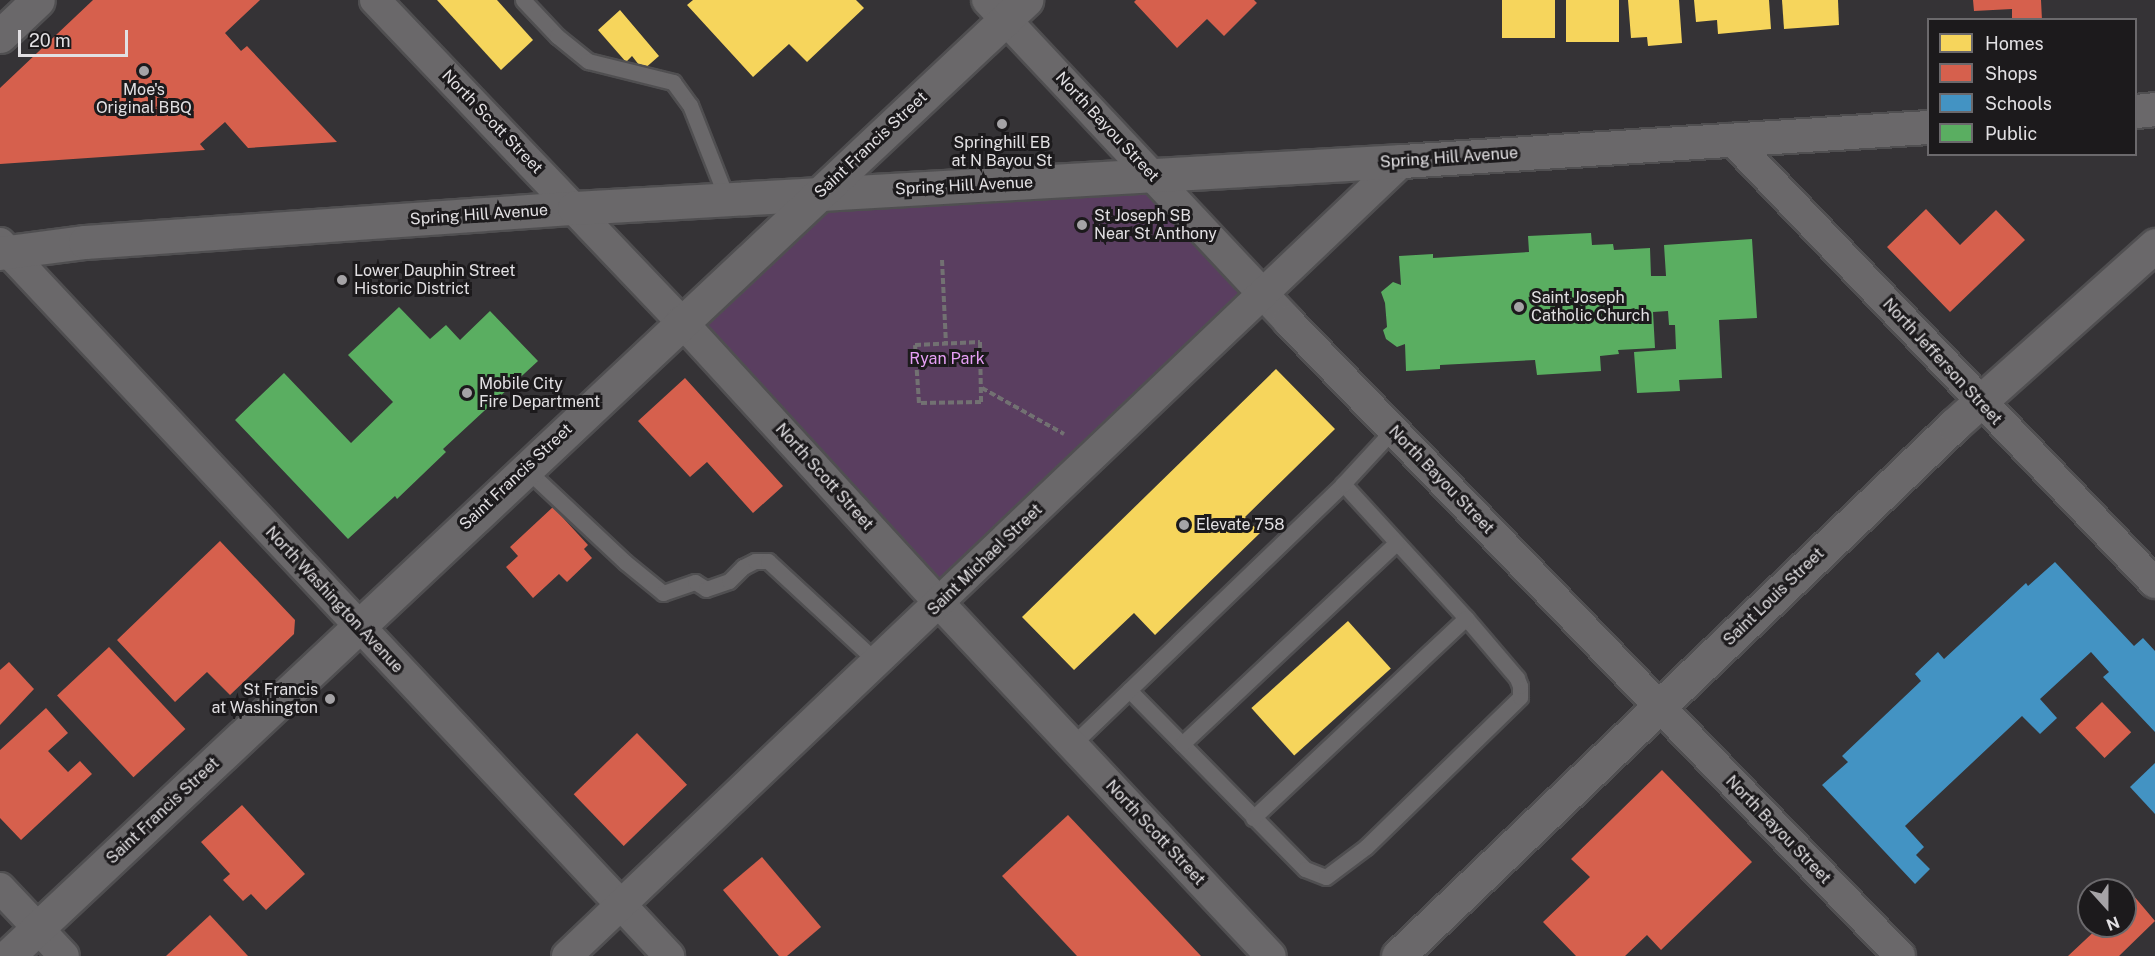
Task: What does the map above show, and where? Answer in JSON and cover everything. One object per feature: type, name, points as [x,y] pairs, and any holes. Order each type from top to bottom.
[{"type":"street","points":[[0,36],[38,0]]},
{"type":"street","name":"North Scott Street","points":[[375,0],[681,321],[940,604],[1271,956]]},
{"type":"street","name":"North Bayou Street","points":[[1006,6],[1152,176],[1262,293],[1900,956]]},
{"type":"street","name":"Saint Francis Street","points":[[8,956],[818,193],[1006,6]]},
{"type":"street","points":[[2137,111],[2155,109]]},
{"type":"street","name":"Spring Hill Avenue","points":[[3,249],[574,208],[1152,176],[1927,127]]},
{"type":"street","name":"North Jefferson Street","points":[[1731,139],[1980,403],[2155,584]]},
{"type":"street","name":"Saint Michael Street","points":[[567,956],[940,604],[1402,161]]},
{"type":"street","name":"Saint Louis Street","points":[[1398,956],[1980,403],[2155,245]]},
{"type":"street","name":"North Washington Avenue","points":[[3,249],[669,956]]},
{"type":"street","points":[[0,888],[64,956]]},
{"type":"lane","points":[[523,0],[557,36],[588,61],[673,82],[690,105],[728,199]]},
{"type":"lane","points":[[1072,744],[1342,484],[1393,430]]},
{"type":"lane","points":[[526,469],[625,562],[663,593],[695,582],[706,588],[729,581],[749,564],[768,561],[877,662]]},
{"type":"lane","points":[[1129,690],[1305,869],[1326,877],[1366,847],[1520,697],[1517,678],[1466,618],[1342,484]]},
{"type":"lane","points":[[1182,744],[1396,543]]},
{"type":"lane","points":[[1253,818],[1466,618]]},
{"type":"path","points":[[942,260],[946,344]]},
{"type":"path","points":[[980,342],[981,388],[981,402],[919,403],[915,345],[980,342]]},
{"type":"path","points":[[981,388],[1064,434]]},
{"type":"green space","name":"Ryan Park","points":[[1152,176],[1262,293],[940,604],[681,321],[818,193]]},
{"type":"building: Homes","points":[[437,0],[497,0],[533,40],[501,70]]},
{"type":"building: Homes","points":[[693,0],[856,0],[864,8],[807,62],[789,44],[753,77],[687,5]]},
{"type":"building: Homes","points":[[1502,0],[1555,0],[1555,38],[1502,38]]},
{"type":"building: Homes","points":[[1566,0],[1619,0],[1619,42],[1566,42]]},
{"type":"building: Homes","points":[[1628,0],[1679,0],[1682,43],[1648,46],[1647,37],[1631,38]]},
{"type":"building: Homes","points":[[1694,0],[1769,0],[1771,29],[1718,34],[1717,20],[1696,22]]},
{"type":"building: Homes","points":[[1782,0],[1838,0],[1839,25],[1784,29]]},
{"type":"building: Homes","points":[[620,10],[659,56],[643,70],[632,56],[626,62],[598,30]]},
{"type":"building: Homes","name":"Elevate 758","points":[[1276,369],[1335,429],[1245,517],[1260,533],[1155,635],[1134,613],[1074,670],[1022,617]]},
{"type":"building: Homes","points":[[1348,621],[1391,669],[1294,756],[1251,708]]},
{"type":"building: Shops","name":"Moe's Original BBQ","points":[[93,0],[260,0],[225,33],[241,51],[247,46],[337,142],[248,148],[225,122],[200,144],[205,150],[0,164],[0,88]]},
{"type":"building: Shops","points":[[1136,0],[1254,0],[1257,3],[1224,36],[1207,19],[1177,48],[1134,2]]},
{"type":"building: Shops","points":[[1973,0],[2041,0],[2042,18],[2012,18],[2012,9],[1974,11]]},
{"type":"building: Shops","points":[[1926,209],[1960,245],[1996,210],[2025,240],[1950,312],[1887,247]]},
{"type":"building: Shops","points":[[685,378],[783,486],[753,513],[707,462],[690,477],[638,421]]},
{"type":"building: Shops","points":[[553,507],[588,545],[584,549],[592,558],[567,582],[559,574],[533,598],[506,567],[518,556],[510,547]]},
{"type":"building: Shops","points":[[220,541],[295,620],[294,634],[230,695],[207,672],[175,702],[117,640]]},
{"type":"building: Shops","points":[[109,647],[185,729],[133,777],[57,695]]},
{"type":"building: Shops","points":[[9,662],[34,689],[0,725],[0,670]]},
{"type":"building: Shops","points":[[2102,702],[2131,732],[2105,758],[2075,728]]},
{"type":"building: Shops","points":[[46,708],[68,733],[48,751],[68,772],[80,761],[92,774],[21,840],[0,818],[0,750]]},
{"type":"building: Shops","points":[[637,733],[687,785],[624,846],[574,794]]},
{"type":"building: Shops","points":[[1662,770],[1752,862],[1661,950],[1647,935],[1625,956],[1576,956],[1543,922],[1590,877],[1571,859]]},
{"type":"building: Shops","points":[[242,805],[305,874],[266,910],[251,894],[243,901],[223,880],[230,874],[201,842]]},
{"type":"building: Shops","points":[[1068,815],[1201,956],[1077,956],[1002,876]]},
{"type":"building: Shops","points":[[762,857],[821,927],[787,956],[779,956],[723,890]]},
{"type":"building: Shops","points":[[2137,900],[2155,921],[2119,956],[2068,956],[2087,938],[2137,938]]},
{"type":"building: Shops","points":[[210,915],[248,956],[166,956]]},
{"type":"building: Schools","points":[[2055,562],[2134,646],[2143,638],[2155,651],[2155,732],[2103,677],[2109,672],[2091,652],[2040,699],[2057,718],[2040,734],[2022,716],[1905,826],[1924,847],[1916,855],[1930,869],[1915,884],[1822,785],[1848,762],[1842,756],[1921,681],[1915,674],[1938,652],[1944,659],[2026,583],[2028,586]]},
{"type":"building: Schools","points":[[2155,763],[2155,814],[2130,787]]},
{"type":"building: Public","name":"Saint Joseph Catholic Church","points":[[1591,233],[1592,245],[1613,244],[1614,250],[1650,248],[1651,276],[1666,276],[1664,245],[1752,239],[1757,318],[1719,320],[1722,378],[1679,380],[1680,391],[1637,393],[1634,352],[1676,349],[1675,325],[1669,325],[1668,311],[1653,312],[1655,348],[1618,350],[1619,354],[1600,356],[1601,371],[1537,375],[1535,360],[1440,365],[1440,369],[1406,371],[1405,344],[1397,347],[1386,339],[1383,330],[1387,327],[1385,303],[1381,292],[1393,282],[1401,285],[1399,256],[1433,254],[1433,258],[1529,252],[1528,236]]},
{"type":"building: Public","points":[[399,307],[430,339],[446,325],[460,340],[490,311],[538,361],[443,449],[446,452],[397,499],[395,496],[348,539],[235,420],[284,373],[351,443],[393,402],[348,355]]},
{"type":"place","name":"Moe's Original BBQ","points":[[144,71]]},
{"type":"place","name":"Springhill EB at N Bayou St","points":[[1002,124]]},
{"type":"place","name":"St Joseph SB Near St Anthony","points":[[1082,225]]},
{"type":"place","name":"Lower Dauphin Street Historic District","points":[[342,280]]},
{"type":"place","name":"Saint Joseph Catholic Church","points":[[1519,307]]},
{"type":"place","name":"Mobile City Fire Department","points":[[467,393]]},
{"type":"place","name":"Elevate 758","points":[[1184,525]]},
{"type":"place","name":"St Francis at Washington","points":[[330,699]]}]
